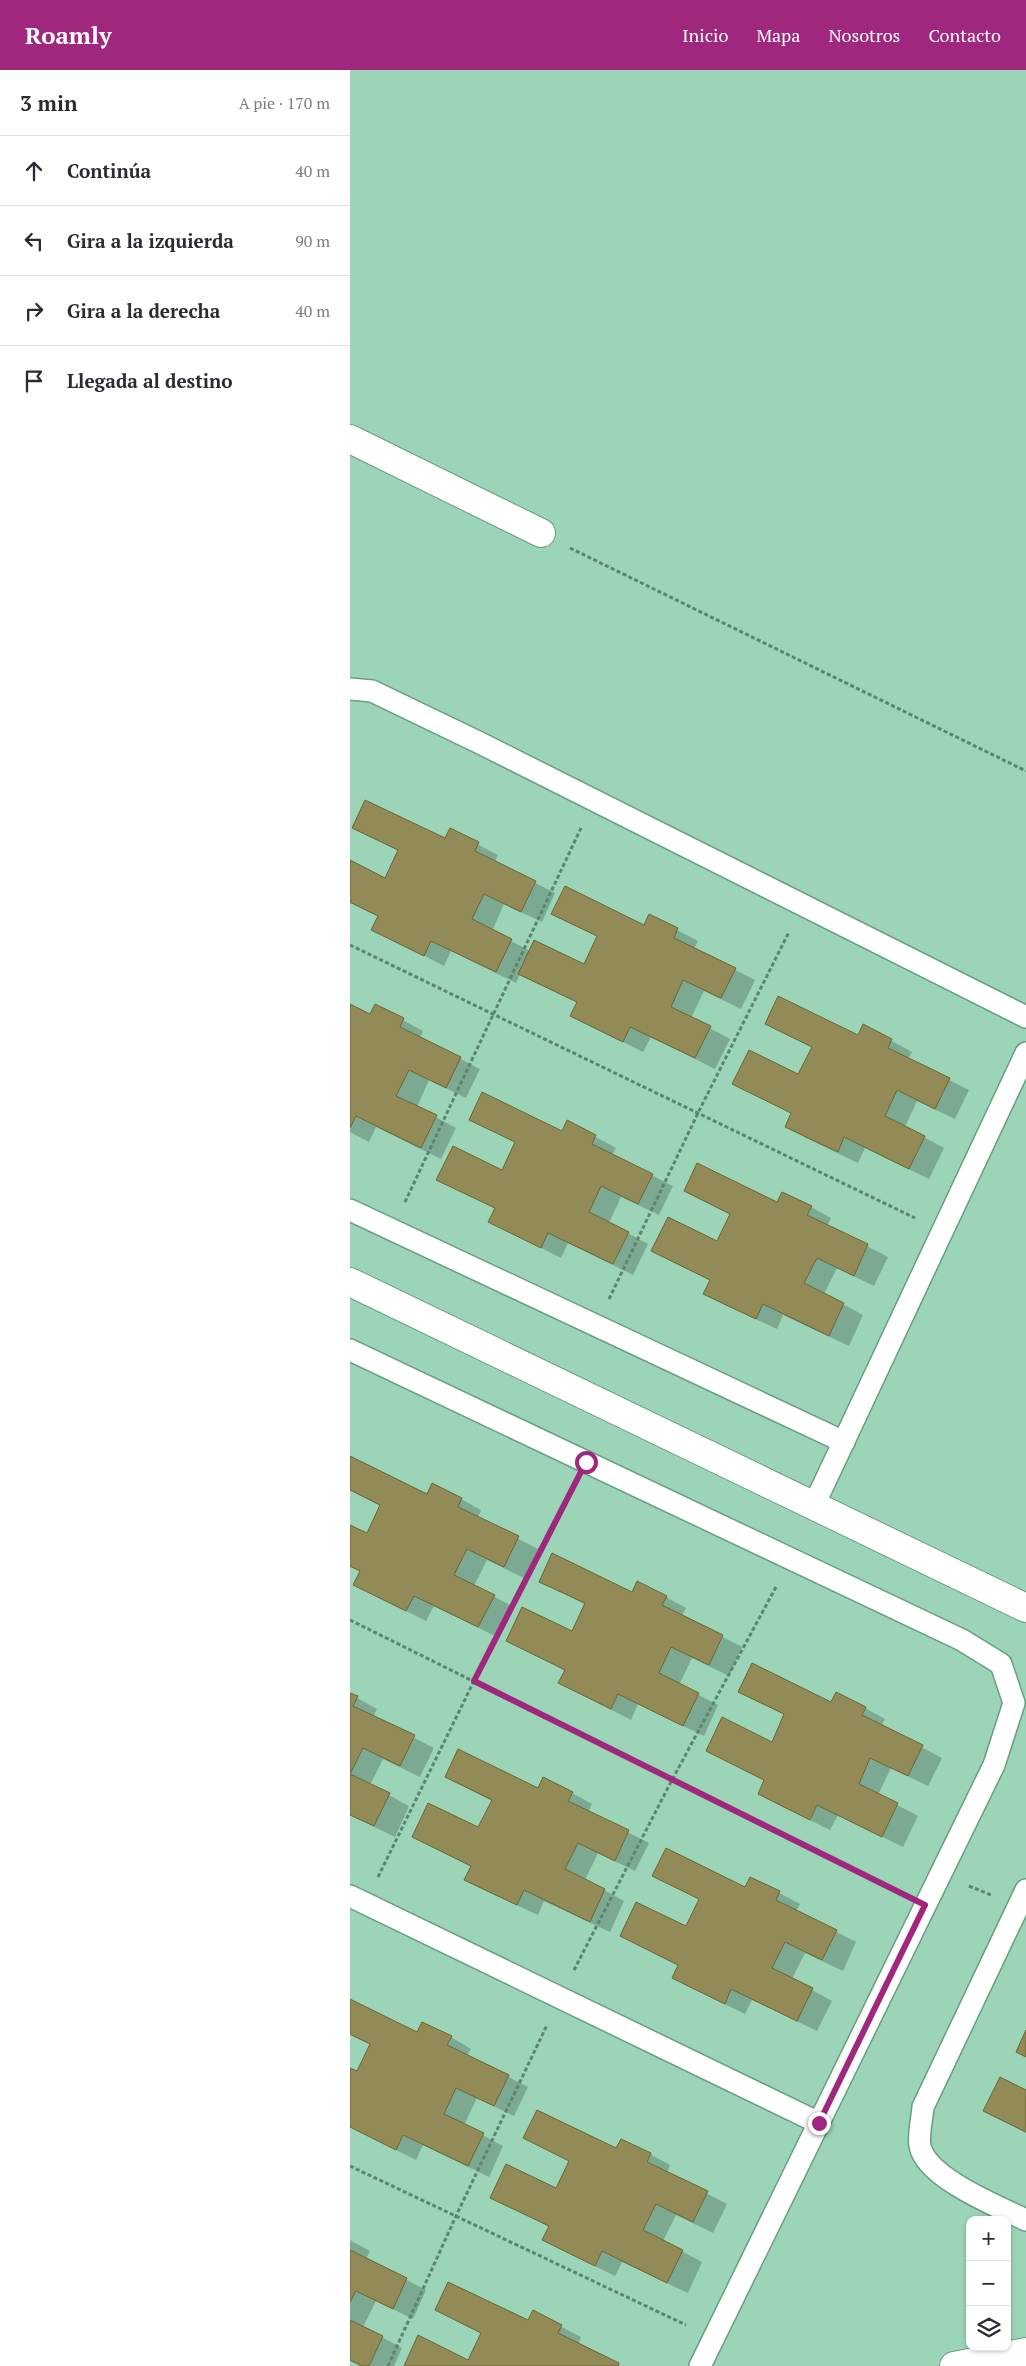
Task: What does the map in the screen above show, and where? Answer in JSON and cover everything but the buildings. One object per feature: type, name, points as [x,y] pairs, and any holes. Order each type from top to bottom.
[{"type":"street","points":[[350,440],[541,533]]},
{"type":"street","points":[[350,1282],[1026,1608]]},
{"type":"street","points":[[954,2366],[1026,2352]]},
{"type":"lane","points":[[350,689],[372,691],[1026,1017]]},
{"type":"lane","points":[[814,1506],[1026,1053]]},
{"type":"lane","points":[[350,1210],[844,1442]]},
{"type":"lane","points":[[350,1350],[962,1640],[1001,1664],[1014,1704],[994,1765],[700,2366]]},
{"type":"lane","points":[[1022,1898],[923,2107],[920,2146],[930,2163],[959,2188],[1026,2220]]},
{"type":"lane","points":[[358,1900],[819,2123]]},
{"type":"path","points":[[541,533],[1026,771]]},
{"type":"path","points":[[392,1229],[594,800]]},
{"type":"path","points":[[596,1325],[698,1113],[803,905]]},
{"type":"path","points":[[350,945],[942,1232]]},
{"type":"path","points":[[358,1900],[474,1681],[586,1462]]},
{"type":"path","points":[[388,2366],[456,2216],[560,1998],[672,1780],[791,1560]]},
{"type":"path","points":[[350,1620],[925,1905]]},
{"type":"path","points":[[940,1875],[1022,1898]]},
{"type":"path","points":[[350,2166],[714,2338]]},
{"type":"route","points":[[586,1462],[474,1681],[925,1905],[819,2123]]}]
